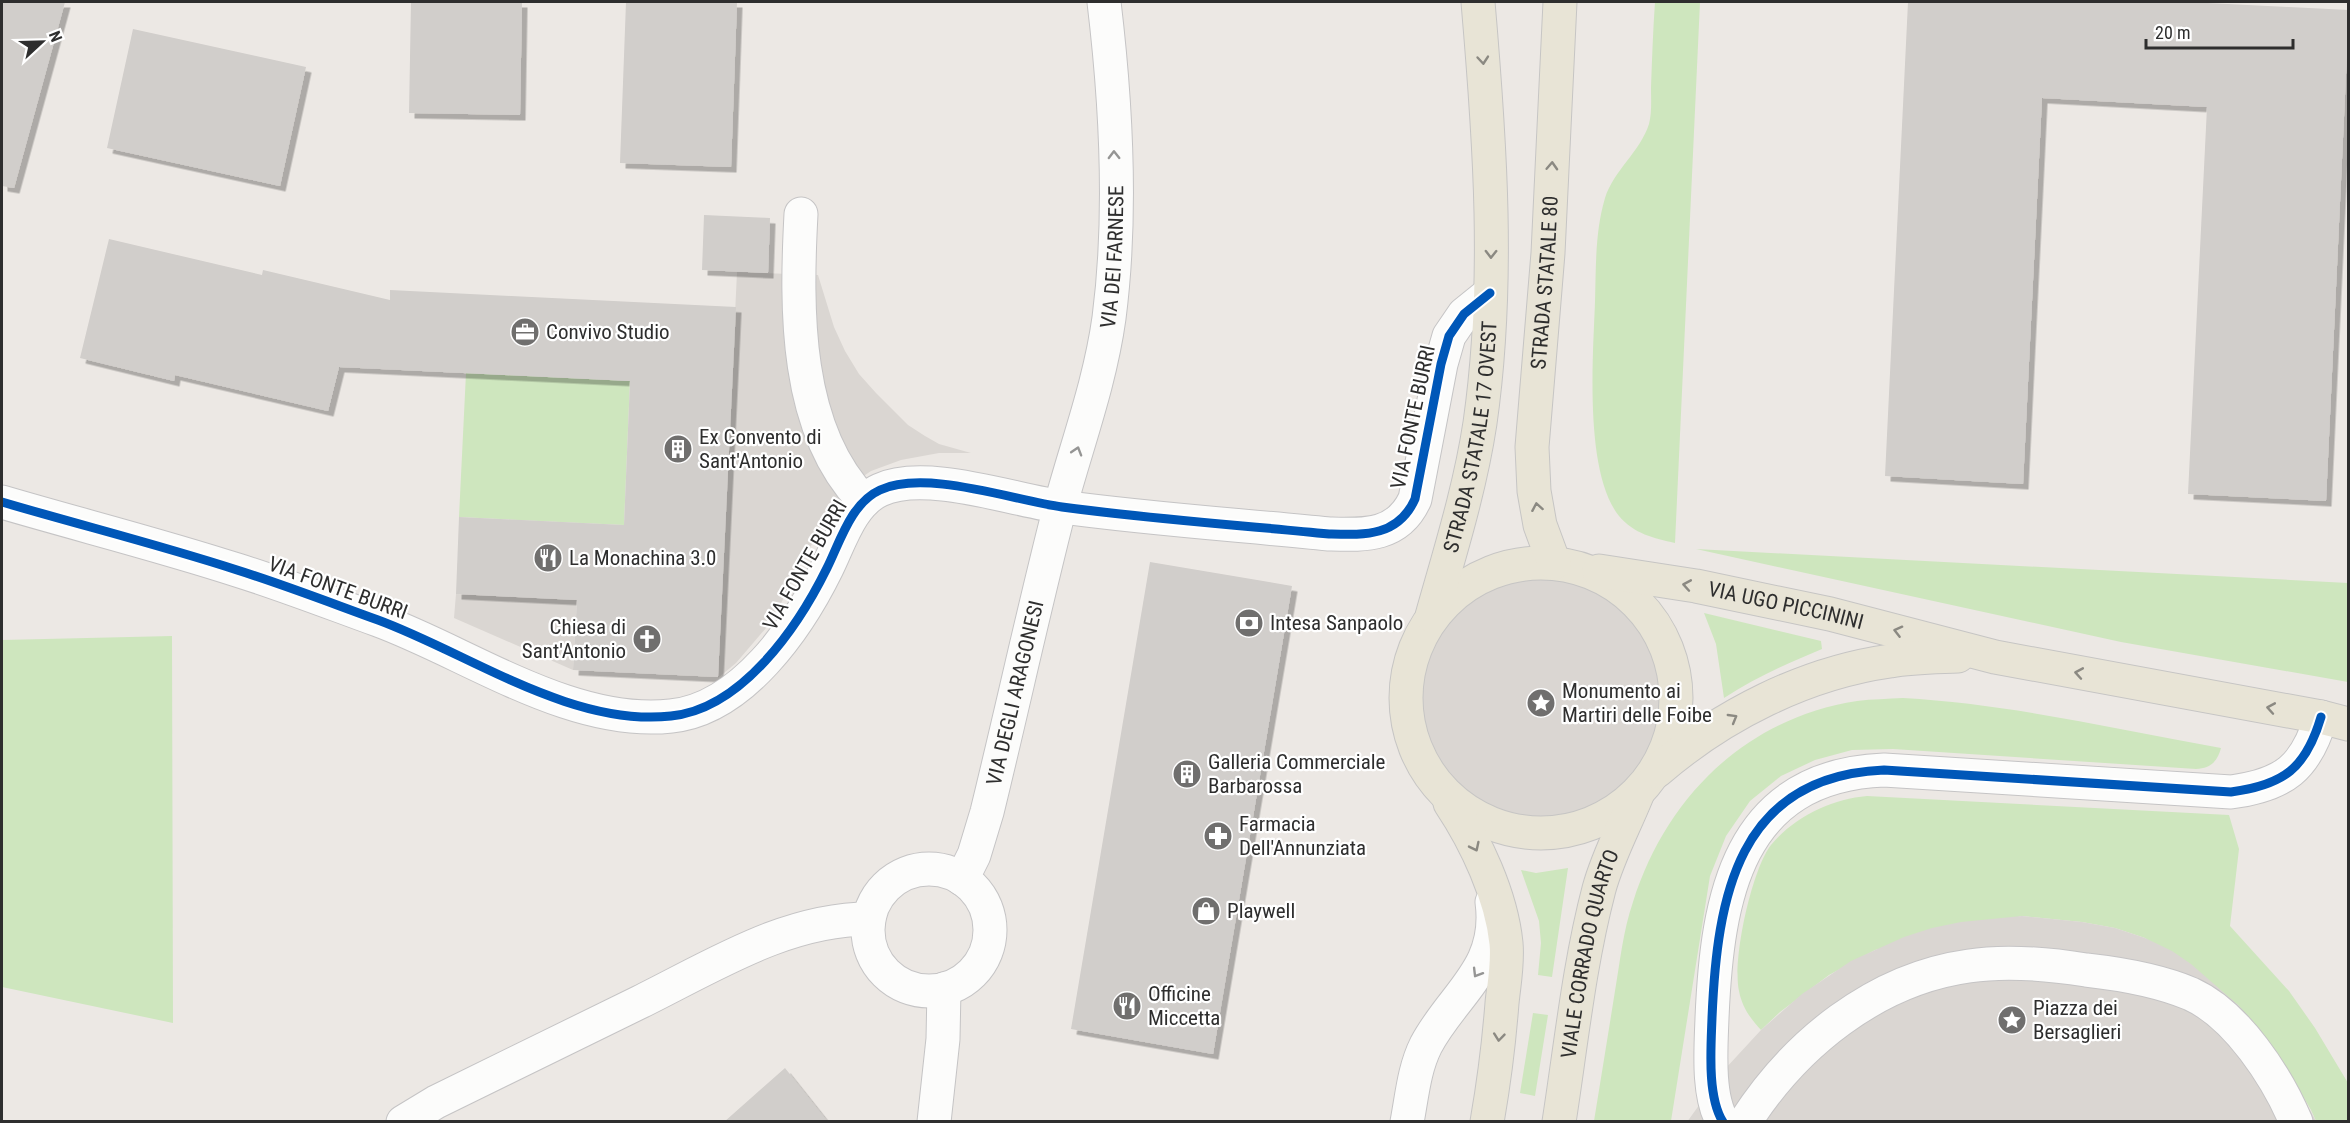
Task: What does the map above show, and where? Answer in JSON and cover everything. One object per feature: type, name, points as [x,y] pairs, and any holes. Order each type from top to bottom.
[{"type":"main road","name":"STRADA STATALE 17 OVEST","points":[[1431,618],[1463,507],[1475,454],[1484,387],[1491,293],[1490,145],[1478,2]]},
{"type":"main road","name":"STRADA STATALE 80","points":[[1560,2],[1548,253],[1532,447],[1534,490],[1540,525],[1564,564]]},
{"type":"main road","points":[[1487,1122],[1499,1040],[1506,954],[1503,925],[1487,877],[1467,830],[1419,756],[1406,710],[1406,685],[1410,662],[1416,646],[1431,618],[1455,592],[1486,574],[1519,564],[1564,564]]},
{"type":"main road","name":"VIA UGO PICCININI","points":[[1564,564],[1696,586],[1830,614],[1995,657],[2335,721]]},
{"type":"main road","name":"VIALE CORRADO QUARTO","points":[[1559,1122],[1599,890],[1608,860],[1645,783],[1661,759],[1674,724],[1675,687],[1673,668],[1667,650],[1650,618],[1638,603],[1608,580],[1564,564]]},
{"type":"main road","name":"VIA UGO PICCININI","points":[[1437,784],[1456,802],[1494,825],[1528,832],[1554,832],[1580,827],[1611,813],[1677,754],[1733,717],[1795,687],[1859,666],[1909,658],[1995,657]]},
{"type":"street","name":"VIA DEI FARNESE","points":[[1060,507],[1101,362],[1111,295],[1115,207],[1114,144],[1104,2]]},
{"type":"street","points":[[801,214],[799,293],[810,396],[820,434],[830,454],[849,486],[864,501]]},
{"type":"street","name":"VIA FONTE BURRI","points":[[2,502],[248,573],[383,622],[504,677],[565,700],[614,713],[657,717],[686,714],[728,693],[762,665],[809,602],[848,525],[864,501],[878,490],[889,486],[923,482],[1060,507],[1329,534],[1367,535],[1378,532],[1400,520],[1412,505],[1417,492],[1441,364],[1449,336],[1464,314],[1491,293]]},
{"type":"street","name":"VIA DEGLI ARAGONESI","points":[[962,879],[974,855],[987,812],[1060,507]]},
{"type":"street","points":[[1723,1122],[1718,1115],[1715,1101],[1711,1046],[1715,974],[1726,903],[1734,874],[1756,831],[1776,808],[1801,789],[1842,774],[1884,770],[2232,792],[2261,786],[2287,774],[2307,755],[2314,740],[2335,721]]},
{"type":"street","points":[[924,868],[944,870],[962,879],[977,892],[987,910],[991,930],[987,950],[977,968],[962,981],[944,989],[924,991],[904,986],[887,975],[875,959],[869,940],[869,919],[876,900],[888,885],[905,874],[924,868]]},
{"type":"street","points":[[1407,1122],[1416,1073],[1425,1048],[1467,989],[1484,961],[1491,943],[1493,908],[1487,877]]},
{"type":"street","points":[[403,1122],[436,1102],[751,947],[808,926],[829,921],[869,919]]},
{"type":"street","points":[[1745,1122],[1761,1096],[1791,1063],[1852,1011],[1879,995],[1920,978],[1969,966],[2001,964],[2057,965],[2115,973],[2149,980],[2194,995],[2214,1008],[2238,1030],[2268,1071],[2296,1122]]},
{"type":"street","points":[[934,1122],[943,1038],[944,989]]},
{"type":"green space","points":[[1655,2],[1700,2],[1675,543],[1638,531],[1619,516],[1608,496],[1600,472],[1593,413],[1592,382],[1599,224],[1609,188],[1640,143],[1649,124]]},
{"type":"green space","points":[[466,373],[630,381],[624,525],[459,517]]},
{"type":"green space","points":[[1696,549],[2348,583],[2348,682],[2121,642]]},
{"type":"green space","points":[[1704,613],[1821,641],[1822,649],[1772,671],[1724,698],[1716,644]]},
{"type":"green space","points":[[172,636],[173,1023],[2,987],[2,640]]},
{"type":"green space","points":[[1903,698],[2023,711],[2221,748],[2213,763],[2196,769],[1893,749],[1852,750],[1815,760],[1781,776],[1750,801],[1726,836],[1710,876],[1671,1121],[1594,1121],[1622,946],[1633,902],[1648,864],[1666,829],[1689,797],[1716,768],[1746,744],[1780,725],[1817,710],[1857,701]]},
{"type":"green space","points":[[1867,796],[2229,815],[2239,849],[2230,926],[2289,991],[2315,1028],[2348,1083],[2348,1121],[2316,1121],[2276,1051],[2238,1005],[2145,938],[2115,928],[2082,922],[2022,916],[1875,950],[1829,975],[1780,1012],[1761,1030],[1750,1017],[1740,997],[1738,958],[1745,915],[1764,857],[1780,835],[1802,818],[1827,805]]},
{"type":"green space","points":[[1568,868],[1552,977],[1538,975],[1541,943],[1539,921],[1521,870],[1536,873]]},
{"type":"green space","points":[[1533,1013],[1548,1015],[1535,1096],[1520,1093]]},
{"type":"shaded area","points":[[737,272],[818,275],[834,327],[859,374],[908,425],[939,444],[971,453],[939,453],[901,460],[871,471],[849,486],[824,521],[766,628],[736,663],[718,678]]},
{"type":"shaded area","points":[[1541,562],[1567,565],[1593,572],[1627,593],[1645,611],[1666,645],[1673,671],[1676,697],[1673,723],[1666,749],[1645,783],[1627,801],[1593,822],[1567,829],[1541,832],[1515,829],[1489,822],[1455,801],[1437,783],[1416,749],[1409,723],[1406,697],[1409,671],[1416,645],[1437,611],[1455,593],[1489,572],[1515,565]]},
{"type":"shaded area","points":[[456,594],[577,600],[573,670],[454,618]]},
{"type":"shaded area","name":"Piazza dei Bersaglieri","points":[[2022,916],[2115,928],[2145,938],[2172,951],[2191,964],[2238,1005],[2259,1028],[2293,1078],[2316,1121],[1687,1122],[1725,1069],[1761,1030],[1802,994],[1851,961],[1904,937],[1932,928],[1961,922]]},
{"type":"building","points":[[2,2],[65,2],[14,188],[2,186]]},
{"type":"building","points":[[411,2],[522,2],[520,115],[409,113]]},
{"type":"building","points":[[626,2],[737,2],[731,167],[620,163]]},
{"type":"building","points":[[1908,2],[2187,2],[2349,10],[2326,501],[2188,494],[2207,107],[2042,98],[2023,484],[1885,476]]},
{"type":"building","points":[[133,29],[306,67],[280,186],[107,148]]},
{"type":"building","points":[[704,215],[770,218],[768,273],[702,270]]},
{"type":"building","points":[[109,239],[262,275],[263,270],[390,300],[390,290],[736,307],[718,677],[573,670],[577,600],[456,594],[459,517],[624,525],[630,381],[339,367],[328,411],[175,375],[174,381],[80,358]]},
{"type":"building","name":"Galleria Commerciale Barbarossa","points":[[1150,562],[1292,586],[1213,1054],[1071,1029]]},
{"type":"building","points":[[785,1068],[828,1122],[724,1122]]},
{"type":"cycle path","points":[[2,502],[179,552],[290,588],[412,634],[558,699],[596,710],[633,716],[671,716],[697,710],[721,698],[744,682],[765,661],[784,639],[815,591],[842,535],[861,504],[880,490],[899,484],[944,484],[1062,507],[1329,534],[1367,533],[1390,527],[1408,511],[1415,499],[1441,364],[1449,336],[1464,314],[1490,293]]},
{"type":"cycle path","points":[[1723,1122],[1714,1099],[1711,1057],[1715,973],[1720,929],[1730,888],[1745,851],[1766,819],[1796,794],[1835,777],[1884,770],[2231,792],[2265,784],[2279,779],[2290,771],[2308,749],[2321,717]]},
{"type":"place","name":"Convivo Studio","points":[[525,332]]},
{"type":"place","name":"Ex Convento di Sant'Antonio","points":[[678,449]]},
{"type":"place","name":"La Monachina 3.0","points":[[548,558]]},
{"type":"place","name":"Intesa Sanpaolo","points":[[1249,623]]},
{"type":"place","name":"Chiesa di Sant'Antonio","points":[[647,639]]},
{"type":"place","name":"Monumento ai Martiri delle Foibe","points":[[1541,703]]},
{"type":"place","name":"Galleria Commerciale Barbarossa","points":[[1187,774]]},
{"type":"place","name":"Farmacia Dell'Annunziata","points":[[1218,836]]},
{"type":"place","name":"Playwell","points":[[1206,911]]},
{"type":"place","name":"Officine Miccetta","points":[[1127,1006]]},
{"type":"place","name":"Piazza dei Bersaglieri","points":[[2012,1020]]}]
